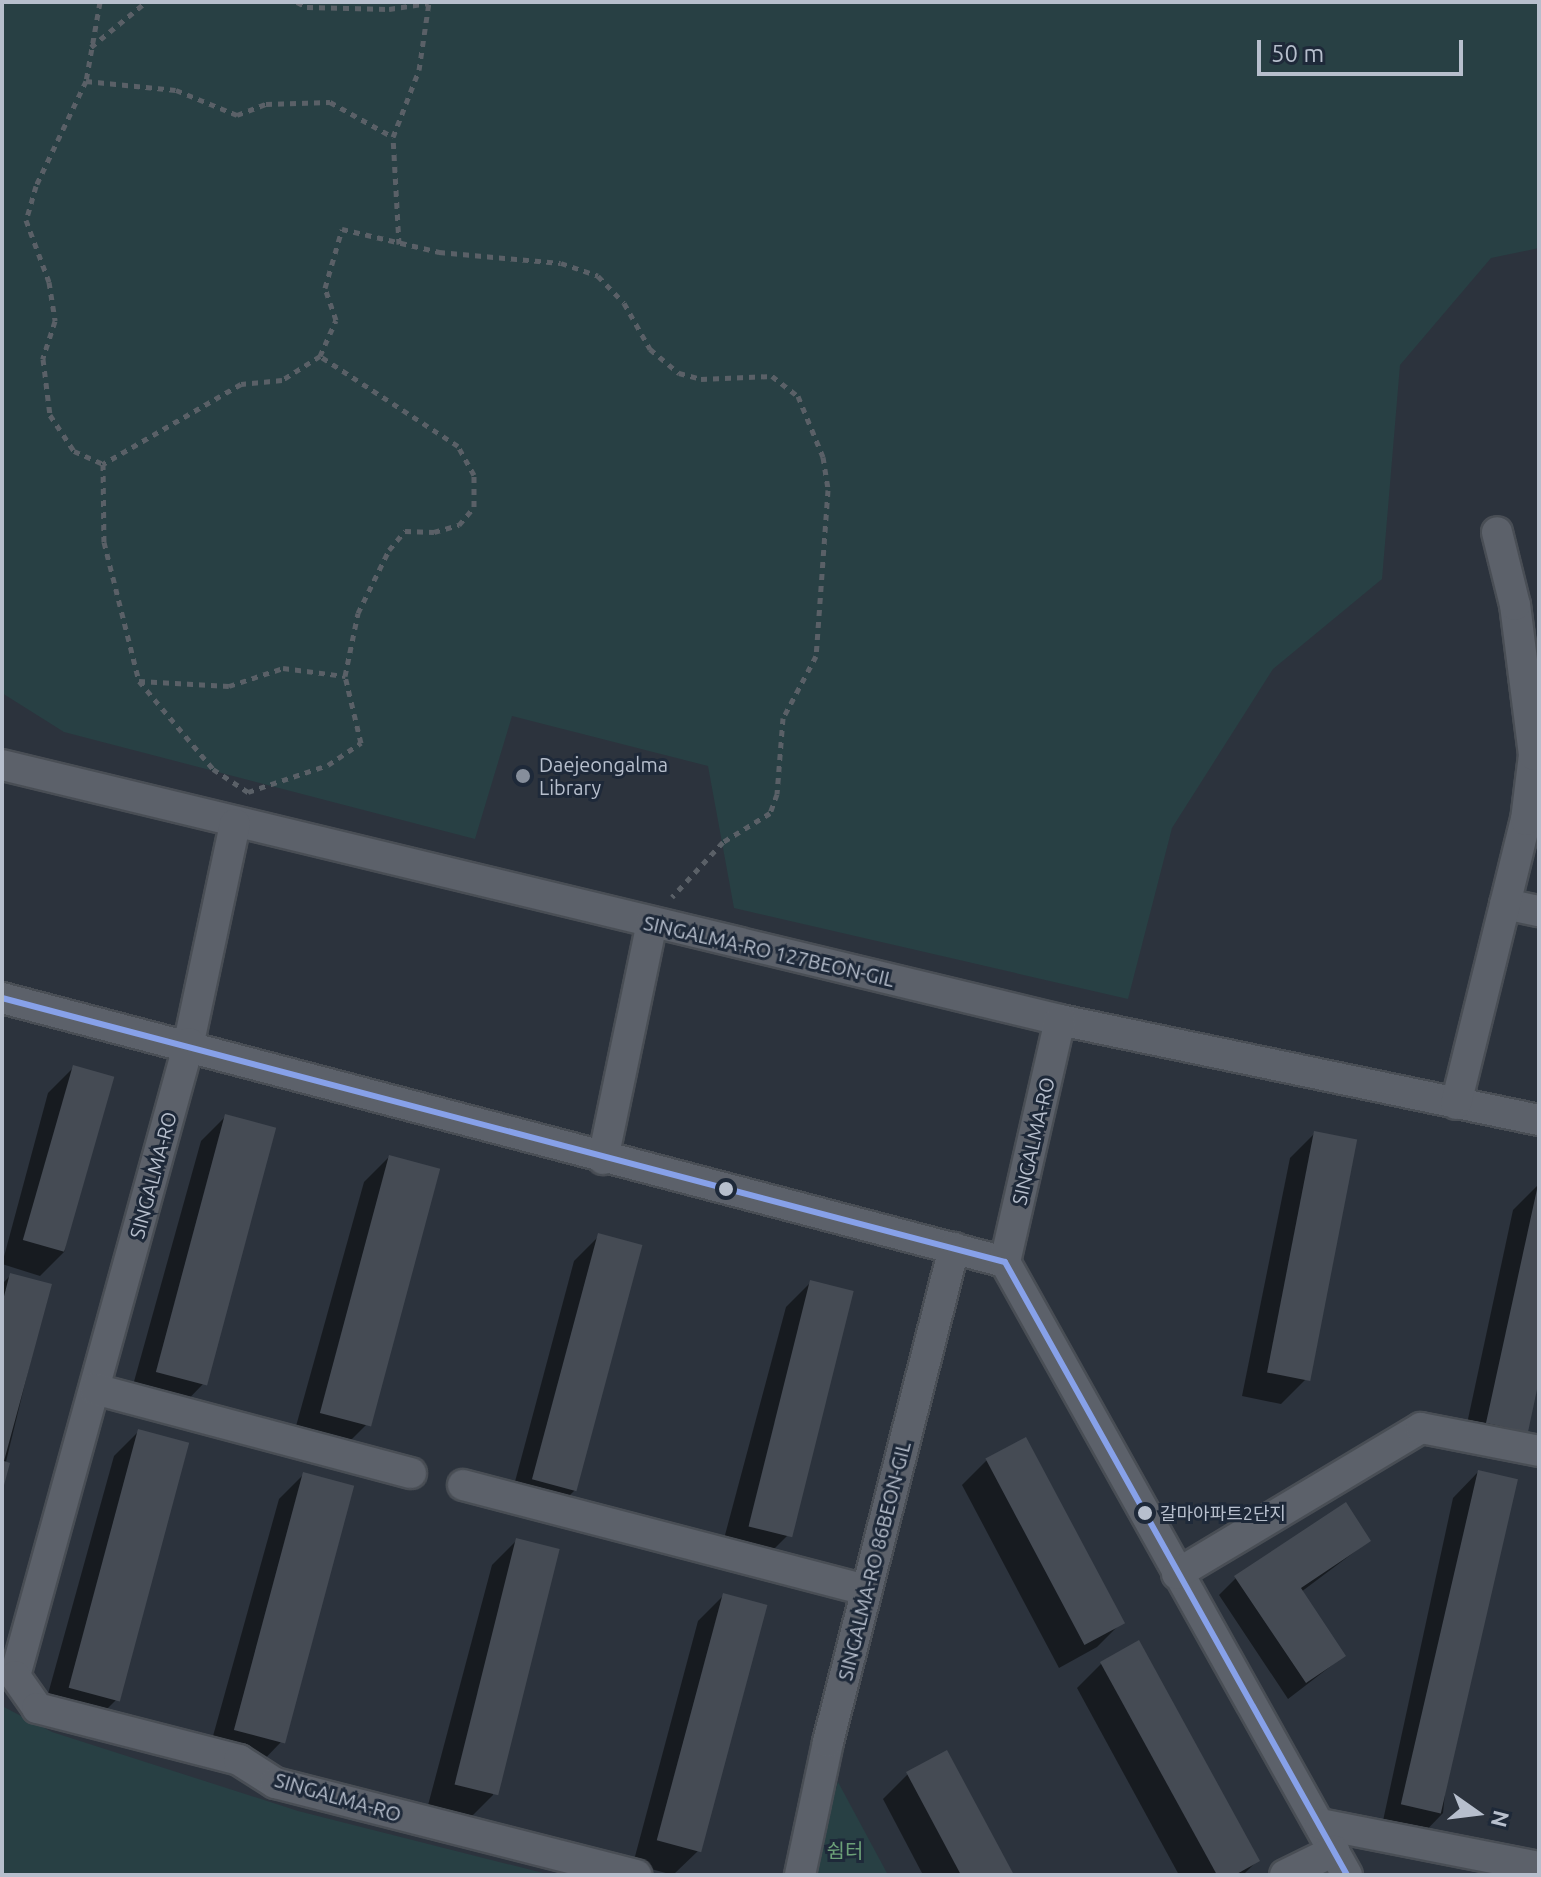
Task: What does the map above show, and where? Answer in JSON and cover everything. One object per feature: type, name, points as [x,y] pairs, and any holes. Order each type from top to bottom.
[{"type":"street","points":[[1456,1104],[1526,820],[1534,755],[1515,605],[1497,532]]},
{"type":"street","name":"SINGALMA-RO 127BEON-GIL","points":[[2,765],[235,824],[1060,1020],[1539,1120]]},
{"type":"street","name":"SINGALMA-RO","points":[[235,824],[189,1043],[95,1389],[15,1626],[15,1676],[37,1708],[239,1760],[275,1783],[636,1875]]},
{"type":"street","points":[[1505,904],[1539,911]]},
{"type":"street","points":[[603,1159],[652,923]]},
{"type":"street","points":[[2,998],[189,1043],[603,1159],[1005,1262],[1341,1863],[1285,1875]]},
{"type":"street","name":"SINGALMA-RO","points":[[1005,1262],[1060,1020]]},
{"type":"street","name":"SINGALMA-RO 86BEON-GIL","points":[[800,1875],[867,1590],[954,1248]]},
{"type":"street","points":[[95,1389],[411,1473]]},
{"type":"street","points":[[1177,1574],[1421,1428],[1539,1451]]},
{"type":"street","points":[[463,1485],[867,1590]]},
{"type":"street","points":[[1320,1824],[1539,1867]]},
{"type":"path","points":[[100,2],[89,48],[86,81],[36,186],[26,220],[49,282],[55,321],[43,359],[50,415],[74,451],[103,464]]},
{"type":"path","points":[[89,48],[146,2]]},
{"type":"path","points":[[297,2],[307,7],[389,9],[429,3],[419,70],[393,137],[399,244]]},
{"type":"path","points":[[86,81],[176,90],[237,115],[266,104],[330,102],[393,137]]},
{"type":"path","points":[[103,464],[241,384],[282,380],[320,356],[336,320],[325,288],[342,229],[399,244],[561,263],[598,276],[624,303],[650,349],[679,373],[701,379],[772,376],[798,396],[823,457],[828,490],[820,637],[816,656],[783,718],[777,794],[770,813],[701,862],[652,923]]},
{"type":"path","points":[[103,464],[104,542],[139,681],[213,769],[248,792],[328,765],[361,743],[345,676],[358,613],[389,550],[405,531],[434,532],[459,525],[474,507],[474,475],[458,446],[320,356]]},
{"type":"path","points":[[139,681],[229,686],[283,668],[345,676]]},
{"type":"green space","points":[[2,2],[1539,2],[1539,248],[1491,258],[1400,365],[1382,579],[1273,669],[1172,828],[1128,999],[734,908],[708,766],[512,716],[475,839],[64,732],[2,693]]},
{"type":"green space","points":[[2,1706],[52,1732],[298,1811],[551,1875],[2,1875]]},
{"type":"green space","name":"쉼터","points":[[838,1782],[888,1875],[811,1875]]},
{"type":"building","points":[[73,1065],[114,1077],[64,1252],[23,1240]]},
{"type":"building","points":[[225,1114],[276,1128],[207,1386],[156,1372]]},
{"type":"building","points":[[1314,1131],[1357,1139],[1310,1381],[1267,1372]]},
{"type":"building","points":[[389,1155],[440,1169],[371,1427],[320,1413]]},
{"type":"building","points":[[1539,1180],[1539,1380],[1528,1432],[1486,1423]]},
{"type":"building","points":[[598,1233],[642,1245],[576,1491],[532,1479]]},
{"type":"building","points":[[10,1273],[52,1284],[4,1461],[10,1463],[3,1489],[2,1304]]},
{"type":"building","points":[[810,1280],[854,1291],[792,1537],[749,1526]]},
{"type":"building","points":[[138,1429],[189,1443],[120,1702],[69,1688]]},
{"type":"building","points":[[1026,1437],[1125,1623],[1084,1645],[985,1459]]},
{"type":"building","points":[[1478,1470],[1518,1479],[1441,1813],[1401,1804]]},
{"type":"building","points":[[303,1472],[354,1486],[285,1744],[234,1730]]},
{"type":"building","points":[[1346,1502],[1371,1541],[1301,1588],[1346,1656],[1306,1683],[1234,1576]]},
{"type":"building","points":[[516,1538],[560,1549],[498,1795],[455,1784]]},
{"type":"building","points":[[723,1593],[767,1605],[701,1852],[657,1840]]},
{"type":"building","points":[[1139,1640],[1260,1861],[1235,1875],[1217,1875],[1100,1662]]},
{"type":"building","points":[[947,1750],[1014,1875],[961,1875],[906,1772]]},
{"type":"transit line","points":[[2,998],[1005,1262],[1347,1875]]},
{"type":"place","name":"Daejeongalma Library","points":[[523,776]]},
{"type":"place","name":"갈마아파트2단지","points":[[1145,1513]]}]
